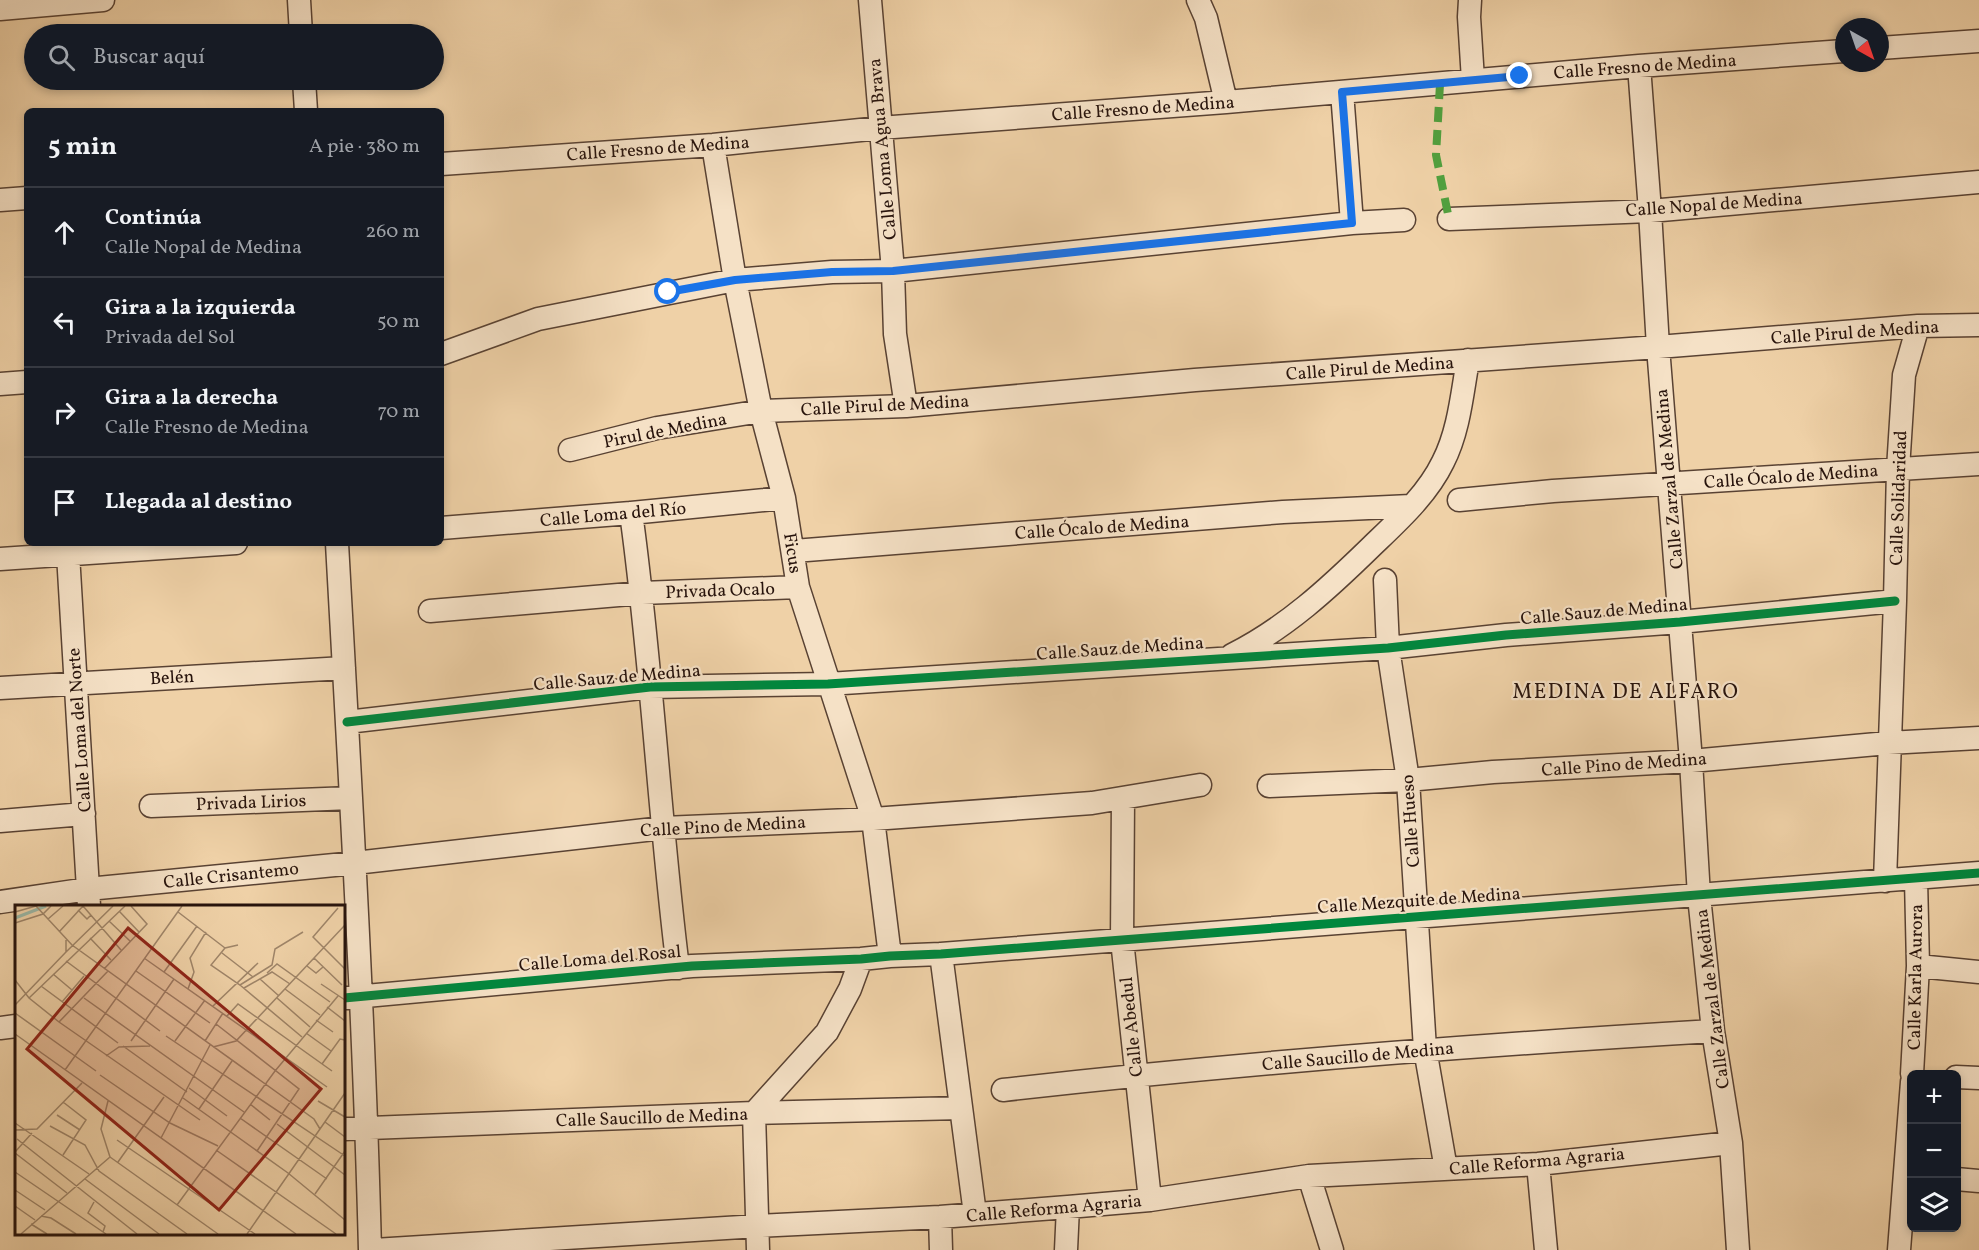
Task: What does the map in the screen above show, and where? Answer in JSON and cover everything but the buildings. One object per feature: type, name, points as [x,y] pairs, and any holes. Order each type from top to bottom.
[{"type":"street","points":[[0,9],[103,0]]},
{"type":"street","points":[[298,0],[300,24]]},
{"type":"street","name":"Calle Loma Agua Brava","points":[[870,0],[893,271],[895,334],[906,406]]},
{"type":"street","points":[[1198,0],[1206,18],[1226,102]]},
{"type":"street","points":[[1470,0],[1473,80]]},
{"type":"street","points":[[1889,47],[1979,41]]},
{"type":"street","name":"Calle Fresno de Medina","points":[[444,164],[712,145],[880,128],[1835,52]]},
{"type":"street","name":"Calle Zarzal de Medina","points":[[1639,66],[1699,896],[1713,1031],[1731,1143],[1738,1250]]},
{"type":"street","points":[[305,90],[306,108]]},
{"type":"street","points":[[1342,92],[1352,223]]},
{"type":"street","name":"Ficus","points":[[712,145],[735,280],[761,411],[784,498],[798,587],[873,819],[890,956]]},
{"type":"street","name":"Calle Nopal de Medina","points":[[1449,219],[1650,210],[1979,182]]},
{"type":"street","points":[[0,200],[24,198]]},
{"type":"street","points":[[444,353],[538,319],[735,280],[832,272],[893,271],[1352,223],[1404,220]]},
{"type":"street","name":"Calle Pirul de Medina","points":[[761,411],[906,406],[1195,380],[1918,326],[1979,325]]},
{"type":"street","name":"Calle Solidaridad","points":[[1885,881],[1898,469],[1904,375],[1918,326]]},
{"type":"street","points":[[1226,658],[1281,626],[1309,605],[1382,536],[1430,484],[1451,444],[1468,360]]},
{"type":"street","points":[[0,384],[24,382]]},
{"type":"street","name":"Pirul de Medina","points":[[570,450],[657,428],[761,411]]},
{"type":"street","name":"Calle Ócalo de Medina","points":[[1459,500],[1669,483],[1979,464]]},
{"type":"street","name":"Calle Loma del Río","points":[[444,528],[784,498]]},
{"type":"street","name":"Calle Ócalo de Medina","points":[[794,551],[1283,512],[1411,506]]},
{"type":"street","points":[[631,513],[642,594],[678,968]]},
{"type":"street","points":[[0,559],[190,546]]},
{"type":"street","points":[[337,546],[355,863],[352,998],[367,1127],[372,1250]]},
{"type":"street","name":"Calle Loma del Norte","points":[[68,554],[88,898]]},
{"type":"street","name":"Calle Hueso","points":[[1385,580],[1388,648],[1408,780],[1425,1049],[1446,1169]]},
{"type":"street","name":"Privada Ocalo","points":[[430,611],[642,594],[798,587]]},
{"type":"street","name":"Calle Sauz de Medina","points":[[347,722],[650,687],[828,684],[1388,648],[1506,635],[1895,601]]},
{"type":"street","name":"Belén","points":[[0,688],[344,668]]},
{"type":"street","name":"Calle Pino de Medina","points":[[1269,786],[1408,780],[1493,772],[1691,761],[1888,743],[1979,738]]},
{"type":"street","name":"Calle Pino de Medina","points":[[355,863],[663,828],[873,819],[1092,803],[1200,785]]},
{"type":"street","name":"Privada Lirios","points":[[150,806],[351,798]]},
{"type":"street","name":"Calle Abedul","points":[[1123,798],[1122,940],[1150,1200]]},
{"type":"street","points":[[0,821],[84,814]]},
{"type":"street","name":"Calle Crisantemo","points":[[0,902],[88,898],[355,863]]},
{"type":"street","name":"Calle Mezquite de Medina","points":[[861,960],[1979,873]]},
{"type":"street","name":"Calle Karla Aurora","points":[[1912,1070],[1918,966],[1916,879]]},
{"type":"street","points":[[941,954],[975,1214]]},
{"type":"street","points":[[758,1250],[754,1113],[827,1032],[850,989],[861,960]]},
{"type":"street","name":"Calle Loma del Rosal","points":[[352,998],[678,968],[861,960]]},
{"type":"street","points":[[1918,966],[1979,972]]},
{"type":"street","points":[[0,1028],[15,1026]]},
{"type":"street","name":"Calle Saucillo de Medina","points":[[1003,1090],[1136,1075],[1425,1049],[1713,1031]]},
{"type":"street","points":[[1961,1077],[1979,1078]]},
{"type":"street","name":"Calle Saucillo de Medina","points":[[345,1129],[754,1113],[962,1108]]},
{"type":"street","name":"Calle Reforma Agraria","points":[[372,1250],[940,1217],[1068,1207],[1150,1200],[1309,1176],[1538,1164],[1731,1143]]},
{"type":"street","points":[[1538,1164],[1546,1250]]},
{"type":"street","points":[[1309,1176],[1332,1250]]},
{"type":"street","points":[[1899,1250],[1908,1178]]},
{"type":"street","points":[[1961,1179],[1979,1181]]},
{"type":"street","points":[[1066,1250],[1068,1207]]},
{"type":"street","points":[[940,1217],[941,1250]]},
{"type":"marked path","points":[[1440,84],[1436,155],[1449,219]]},
{"type":"cycle path","points":[[347,722],[650,687],[828,684],[1388,648],[1506,635],[1680,622],[1895,601]]},
{"type":"cycle path","points":[[345,998],[692,966],[941,954],[1979,873]]},
{"type":"district","name":"MEDINA DE ALFARO","points":[[1626,691]]},
{"type":"route","points":[[668,292],[735,280],[832,272],[893,271],[1352,223],[1342,92],[1520,76]]}]
